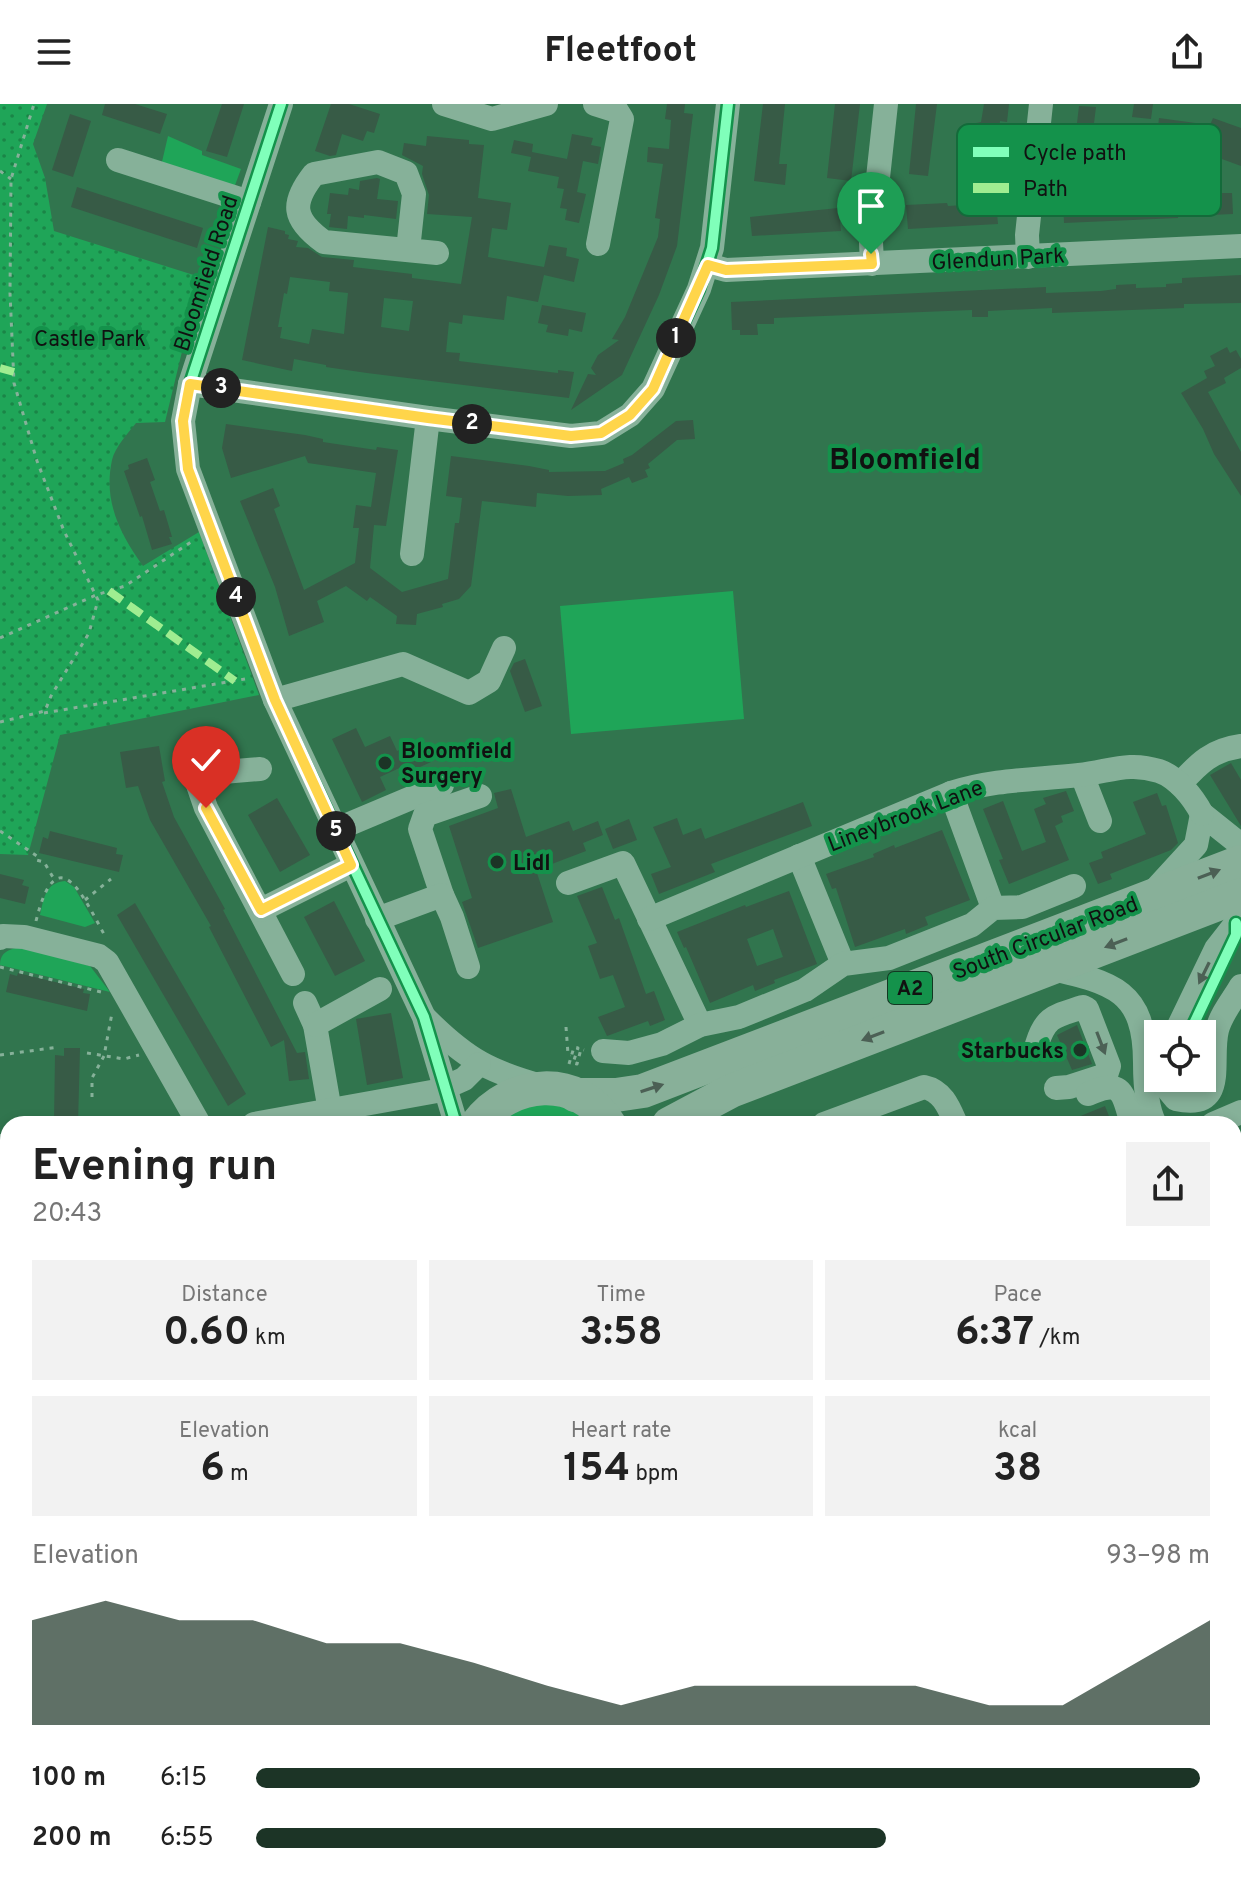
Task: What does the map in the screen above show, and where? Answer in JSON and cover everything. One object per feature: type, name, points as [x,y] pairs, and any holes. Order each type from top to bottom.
[{"type":"highway","name":"South Circular Road","points":[[568,1082],[616,1095],[643,1091],[1241,862]]},
{"type":"highway","name":"South Circular Road","points":[[684,1116],[731,1091],[1241,895]]},
{"type":"highway","name":"A2","points":[[483,1116],[506,1097],[528,1089],[568,1082]]},
{"type":"highway","points":[[568,1082],[602,1116]]},
{"type":"street","name":"Bloomfield Road","points":[[281,104],[190,384],[183,421],[188,469],[275,700],[424,1017],[453,1116]]},
{"type":"street","points":[[444,104],[492,119],[521,108],[546,104]]},
{"type":"street","points":[[595,104],[617,111],[622,119],[598,244]]},
{"type":"street","points":[[190,384],[571,436],[601,433],[630,415],[653,389],[708,265],[728,104]]},
{"type":"street","points":[[872,264],[871,242],[886,104]]},
{"type":"street","points":[[1039,124],[1041,104]]},
{"type":"street","points":[[118,160],[252,192],[298,194]]},
{"type":"street","points":[[408,250],[414,194],[406,173],[378,162],[314,174],[298,194],[298,210],[309,231],[324,242],[437,253]]},
{"type":"street","points":[[1028,257],[1029,216]]},
{"type":"street","name":"Glendun Park","points":[[708,265],[726,270],[1241,246]]},
{"type":"street","points":[[412,554],[428,418]]},
{"type":"street","points":[[275,700],[403,664],[469,693],[489,681],[504,648]]},
{"type":"street","points":[[1180,784],[1196,766],[1221,749],[1241,746]]},
{"type":"street","name":"Lineybrook Lane","points":[[649,919],[951,793],[992,782],[1082,775],[1128,765],[1161,771],[1180,784],[1202,814],[1241,845]]},
{"type":"street","points":[[260,769],[211,773],[194,768],[206,808],[293,974]]},
{"type":"street","points":[[1082,775],[1100,821]]},
{"type":"street","points":[[335,830],[442,785]]},
{"type":"street","points":[[951,793],[993,908]]},
{"type":"street","points":[[468,967],[420,829],[425,815],[480,796]]},
{"type":"street","points":[[1148,898],[1196,845],[1202,814]]},
{"type":"street","points":[[799,856],[843,964]]},
{"type":"street","points":[[568,883],[633,859],[649,919],[700,1025]]},
{"type":"street","points":[[261,910],[351,865]]},
{"type":"street","points":[[603,1051],[629,1053],[662,1044],[700,1025],[739,1017],[805,990],[843,964],[889,958],[972,925],[993,908],[1022,907],[1074,886]]},
{"type":"street","points":[[377,919],[442,895]]},
{"type":"street","points":[[1182,1020],[1216,949],[1241,917]]},
{"type":"street","points":[[0,938],[31,939],[99,956],[107,962],[118,992],[194,1116]]},
{"type":"street","points":[[1049,968],[1092,978],[1125,994],[1140,1017],[1145,1034],[1145,1078],[1151,1116]]},
{"type":"street","points":[[1216,1034],[1241,986]]},
{"type":"street","points":[[330,1111],[310,1014],[380,989]]},
{"type":"street","points":[[1037,1044],[1043,1025],[1052,1017],[1083,1007],[1087,1009],[1109,1071],[1106,1075],[1069,1087],[1056,1088],[1072,1102],[1105,1086],[1114,1086],[1145,1116]]},
{"type":"street","name":"Bloomfield Road","points":[[424,1017],[450,1043],[479,1064],[568,1082]]},
{"type":"street","points":[[307,1116],[445,1089],[464,1079],[479,1064]]},
{"type":"street","points":[[846,1116],[924,1087],[933,1089],[947,1103],[953,1116]]},
{"type":"street","points":[[1154,1116],[1159,1092]]},
{"type":"street","points":[[1171,1092],[1176,1099],[1195,1102],[1209,1092]]},
{"type":"path","points":[[34,104],[11,179],[10,293],[14,383],[37,461],[64,531],[98,600],[94,623],[44,713]]},
{"type":"path","points":[[0,171],[11,179]]},
{"type":"path","points":[[0,638],[96,595],[125,586],[191,543],[209,526]]},
{"type":"path","points":[[0,722],[266,676]]},
{"type":"path","points":[[0,831],[37,856],[36,860],[44,862],[55,880]]},
{"type":"path","points":[[85,900],[111,879]]},
{"type":"path","points":[[31,939],[44,891],[55,880],[72,881],[110,947],[107,962]]},
{"type":"path","points":[[0,967],[118,992],[104,1056],[92,1078],[92,1097]]},
{"type":"path","points":[[566,1027],[568,1054],[571,1055]]},
{"type":"path","points":[[87,1053],[132,1057],[152,1043]]},
{"type":"path","points":[[0,1055],[59,1047]]},
{"type":"path","points":[[574,1047],[578,1048],[573,1063],[577,1064],[581,1049],[585,1050],[568,1082],[574,1047]]},
{"type":"green space","name":"Castle Park","points":[[0,104],[47,104],[33,144],[45,178],[54,231],[200,277],[165,422],[136,423],[129,431],[112,460],[110,489],[121,529],[143,566],[199,532],[259,695],[60,735],[28,855],[0,854]]},
{"type":"green space","points":[[168,136],[202,151],[202,155],[241,169],[234,188],[161,166]]},
{"type":"green space","points":[[733,591],[744,719],[571,734],[560,606]]},
{"type":"green space","points":[[65,881],[74,887],[95,923],[85,927],[40,915],[49,888]]},
{"type":"green space","points":[[21,947],[90,966],[110,992],[0,965],[6,952]]},
{"type":"green space","points":[[546,1102],[572,1110],[580,1116],[502,1116]]},
{"type":"building","points":[[105,104],[135,104],[167,114],[160,134],[102,115]]},
{"type":"building","points":[[222,104],[244,104],[227,157],[206,151]]},
{"type":"building","points":[[331,104],[349,104],[380,114],[374,133],[367,131],[363,141],[342,134],[336,155],[330,156],[315,151]]},
{"type":"building","points":[[667,104],[685,104],[684,113],[693,114],[677,246],[659,295],[622,375],[571,410],[588,374],[596,375],[591,368],[598,355],[619,340],[612,339],[625,317],[658,237],[660,219],[655,218],[663,164],[647,162],[648,147],[669,149],[671,120],[665,119]]},
{"type":"building","points":[[763,104],[785,104],[779,164],[787,164],[785,185],[754,181]]},
{"type":"building","points":[[835,104],[860,104],[851,181],[827,178]]},
{"type":"building","points":[[916,104],[937,104],[928,176],[909,174]]},
{"type":"building","points":[[984,104],[1009,104],[1007,122],[972,124],[981,122]]},
{"type":"building","points":[[1134,104],[1153,104],[1151,119],[1132,117]]},
{"type":"building","points":[[1079,106],[1096,107],[1094,123],[1099,124],[1070,124],[1077,123]]},
{"type":"building","points":[[70,114],[91,121],[73,177],[52,170]]},
{"type":"building","points":[[1159,118],[1203,124],[1158,124]]},
{"type":"building","points":[[1213,118],[1241,128],[1241,166],[1221,159],[1221,124],[1210,124]]},
{"type":"building","points":[[572,134],[593,138],[591,145],[601,147],[598,164],[583,161],[577,192],[586,194],[579,223],[565,220],[567,209],[560,208],[564,189],[557,188],[559,177],[528,171],[531,157],[511,153],[514,140],[533,144],[532,152],[567,159]]},
{"type":"building","points":[[427,136],[469,140],[469,144],[484,145],[478,198],[511,203],[507,230],[492,228],[488,257],[544,267],[549,245],[567,248],[566,256],[579,259],[574,282],[544,275],[538,302],[507,296],[504,320],[463,315],[462,324],[449,322],[446,352],[460,353],[459,361],[558,373],[558,370],[574,372],[569,398],[367,373],[294,359],[292,371],[242,360],[268,227],[285,231],[288,239],[298,241],[296,247],[308,248],[322,257],[354,260],[353,267],[461,284],[472,217],[427,214],[429,195],[422,174],[423,166],[402,155],[404,143],[426,146]],"holes":[[[290,277],[330,282],[329,291],[348,293],[344,334],[312,329],[309,344],[280,338],[282,327],[278,327]],[[384,298],[413,301],[409,331],[381,327]]]},
{"type":"building","points":[[380,179],[377,199],[398,201],[396,219],[348,216],[347,229],[329,227],[330,193],[348,195],[349,188],[359,190],[360,181]]},
{"type":"building","points":[[77,187],[203,228],[197,248],[71,207]]},
{"type":"building","points":[[1221,193],[1232,193],[1233,214],[1221,215]]},
{"type":"building","points":[[947,203],[948,206],[957,205],[957,216],[997,216],[998,224],[908,229],[906,205]]},
{"type":"building","points":[[848,207],[849,221],[840,221],[841,231],[752,236],[750,217]]},
{"type":"building","points":[[1064,216],[1178,216],[1178,218],[1064,223]]},
{"type":"building","points":[[1241,275],[1241,303],[1052,313],[1052,308],[988,311],[988,317],[972,317],[972,310],[774,318],[774,324],[757,324],[758,335],[740,335],[740,330],[732,330],[731,302],[1046,287],[1046,293],[1101,291],[1116,289],[1116,285],[1166,287],[1166,284],[1182,283],[1182,278]]},
{"type":"building","points":[[542,305],[586,313],[582,332],[569,329],[568,336],[546,332],[548,325],[538,323]]},
{"type":"building","points":[[1227,347],[1230,353],[1236,350],[1241,359],[1241,368],[1224,378],[1226,383],[1208,392],[1241,452],[1241,496],[1181,393],[1207,378],[1204,371],[1215,366],[1210,356]]},
{"type":"building","points":[[693,420],[695,439],[677,440],[648,464],[650,468],[645,470],[648,477],[632,483],[629,477],[601,489],[602,495],[537,493],[536,507],[482,501],[471,586],[459,599],[417,614],[416,625],[396,624],[397,616],[370,597],[367,601],[346,586],[317,601],[324,622],[289,636],[275,587],[240,501],[273,488],[280,506],[274,509],[304,590],[355,563],[359,528],[353,528],[356,505],[371,507],[376,473],[308,463],[305,456],[231,478],[222,448],[226,424],[305,435],[323,439],[323,442],[398,450],[386,526],[374,525],[370,568],[402,592],[448,579],[455,523],[459,523],[462,498],[446,496],[451,456],[529,466],[549,472],[605,471],[624,463],[623,459],[676,421]]},
{"type":"building","points":[[147,458],[155,480],[150,482],[160,511],[164,510],[172,537],[169,537],[172,544],[152,550],[124,471],[129,469],[128,465]]},
{"type":"building","points":[[525,659],[542,706],[525,712],[510,671],[514,663]]},
{"type":"building","name":"Bloomfield Surgery","points":[[356,728],[365,747],[390,736],[397,751],[420,740],[431,762],[409,772],[406,765],[380,777],[386,790],[362,802],[332,739]]},
{"type":"building","points":[[159,746],[165,781],[162,782],[174,817],[225,909],[297,1053],[305,1052],[309,1079],[289,1081],[284,1040],[271,1047],[211,926],[150,820],[138,786],[126,788],[120,752]]},
{"type":"building","points":[[1231,763],[1241,780],[1241,826],[1210,775]]},
{"type":"building","name":"Lidl","points":[[511,789],[526,837],[569,821],[573,831],[598,821],[603,835],[583,843],[586,851],[536,870],[553,922],[478,948],[462,902],[472,898],[449,826],[498,808],[494,793]]},
{"type":"building","points":[[1066,791],[1074,811],[1061,816],[1063,822],[1055,826],[1069,860],[1009,884],[999,860],[1003,859],[983,809],[1003,801],[1022,851],[1046,842],[1034,809],[1046,804],[1043,798]]},
{"type":"building","points":[[1157,793],[1162,806],[1166,805],[1178,843],[1171,850],[1110,874],[1112,879],[1098,884],[1089,863],[1103,858],[1101,852],[1146,834],[1133,802]]},
{"type":"building","points":[[277,798],[310,855],[280,872],[248,815]]},
{"type":"building","points":[[803,802],[812,826],[711,864],[715,872],[659,894],[651,874],[671,867],[653,827],[677,818],[683,835],[701,828],[705,839]]},
{"type":"building","points":[[629,819],[637,840],[613,849],[605,829]]},
{"type":"building","points":[[942,830],[970,900],[925,917],[928,925],[906,934],[905,929],[855,947],[836,888],[832,889],[826,874],[874,857],[873,854],[894,845],[895,848]]},
{"type":"building","points":[[50,831],[117,848],[116,854],[123,855],[119,872],[39,853],[43,837],[48,839]]},
{"type":"building","points":[[0,874],[24,880],[22,885],[29,887],[25,904],[0,898]]},
{"type":"building","points":[[602,887],[615,920],[619,918],[646,994],[654,991],[665,1020],[650,1026],[648,1021],[607,1036],[598,1017],[625,1007],[613,975],[600,979],[588,946],[597,943],[577,896]]},
{"type":"building","points":[[789,891],[817,964],[774,980],[775,983],[755,991],[753,985],[710,1003],[677,932]],"holes":[[[773,929],[783,957],[757,966],[747,939]]]},
{"type":"building","points":[[334,901],[365,961],[335,976],[304,917]]},
{"type":"building","points":[[135,903],[246,1094],[228,1106],[117,915]]},
{"type":"building","points":[[18,973],[84,989],[83,993],[90,994],[87,1011],[6,992],[10,974],[17,976]]},
{"type":"building","points":[[391,1013],[403,1078],[367,1085],[356,1019]]},
{"type":"building","points":[[1077,1025],[1092,1064],[1072,1070],[1057,1035]]},
{"type":"building","points":[[64,1048],[80,1048],[78,1116],[54,1116],[55,1055],[64,1056]]},
{"type":"building","points":[[1105,1106],[1109,1116],[1081,1116]]},
{"type":"marked path","points":[[0,368],[14,372]]},
{"type":"marked path","points":[[109,591],[235,681]]},
{"type":"cycle path","points":[[281,104],[190,384],[183,421],[188,469],[275,700],[424,1017],[454,1116]]},
{"type":"cycle path","points":[[190,384],[571,436],[601,433],[630,415],[653,389],[699,289],[712,248],[728,104]]},
{"type":"cycle path","points":[[1196,1020],[1236,935],[1236,923]]},
{"type":"place","name":"Bloomfield Surgery","points":[[385,763]]},
{"type":"place","name":"Lidl","points":[[497,862]]},
{"type":"place","name":"Starbucks","points":[[1080,1050]]},
{"type":"district","name":"Bloomfield","points":[[905,459]]},
{"type":"route","points":[[206,808],[261,910],[351,865],[275,700],[188,469],[183,421],[190,384],[571,436],[601,433],[630,415],[653,389],[708,265],[726,270],[872,264],[871,254]]}]
